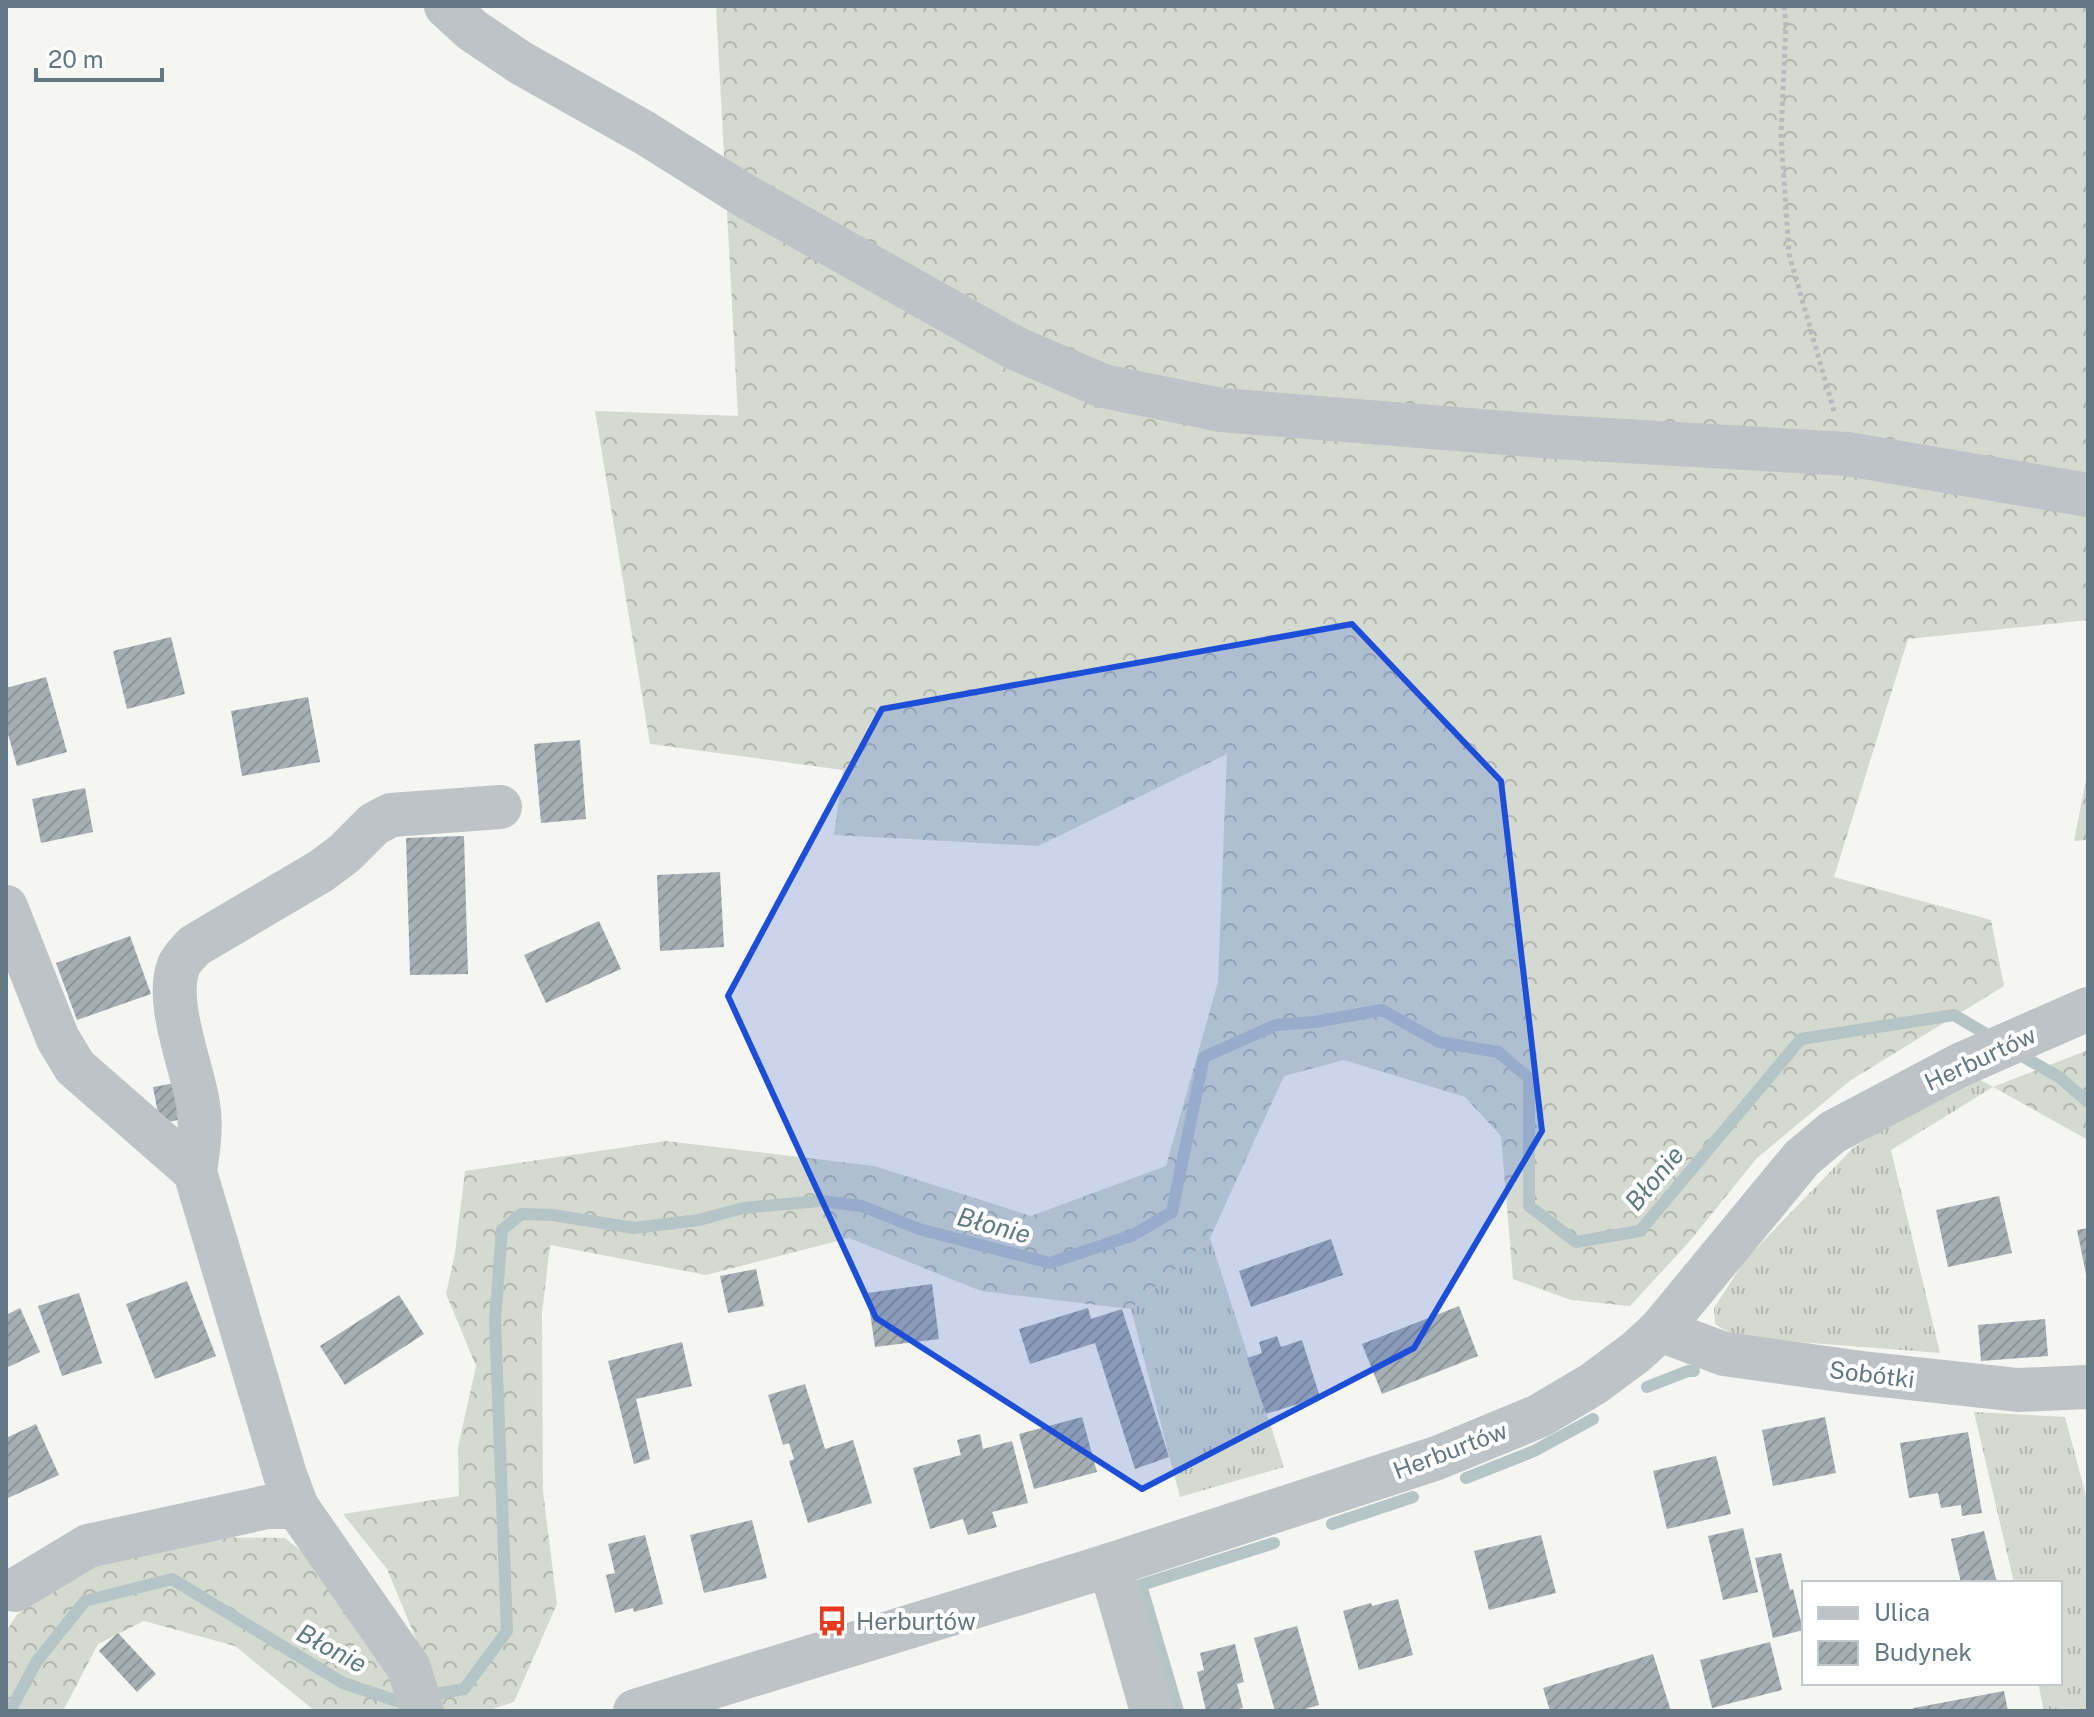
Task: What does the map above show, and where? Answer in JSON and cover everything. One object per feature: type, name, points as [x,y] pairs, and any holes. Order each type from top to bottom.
[{"type":"street","points":[[446,6],[472,30],[521,63],[645,133],[745,196],[1015,348],[1103,386],[1221,410],[1556,437],[1847,454],[2088,495]]},
{"type":"street","points":[[422,1711],[409,1668],[297,1507],[285,1475],[195,1172],[200,1125],[198,1105],[176,1010],[174,986],[180,963],[194,946],[321,871],[345,853],[374,824],[391,815],[500,807]]},
{"type":"street","points":[[6,907],[58,1039],[75,1067],[195,1172]]},
{"type":"street","name":"Herburtów","points":[[635,1711],[1110,1565],[1437,1458],[1539,1416],[1593,1384],[1660,1330],[1802,1158],[1833,1132],[1960,1065],[2074,1015]]},
{"type":"street","name":"Sobótki","points":[[1660,1330],[1724,1354],[1862,1373],[2018,1390],[2088,1387]]},
{"type":"street","points":[[15,1590],[88,1546],[267,1507],[297,1507]]},
{"type":"street","points":[[1110,1565],[1152,1711]]},
{"type":"path","points":[[1784,6],[1786,25],[1781,135],[1789,254],[1847,454]]},
{"type":"highlighted area","points":[[1352,624],[1501,781],[1542,1131],[1414,1348],[1142,1489],[876,1318],[728,996],[882,709]]},
{"type":"green space","points":[[716,6],[2088,6],[2088,620],[1908,639],[1834,877],[1991,920],[2004,986],[1851,1080],[1757,1158],[1689,1242],[1630,1306],[1571,1300],[1513,1279],[1501,1136],[1465,1097],[1344,1060],[1284,1076],[1210,1238],[1131,1309],[981,1291],[849,1238],[706,1275],[550,1245],[542,1313],[543,1491],[557,1604],[514,1702],[487,1711],[440,1711],[421,1651],[387,1569],[343,1514],[459,1496],[458,1447],[476,1366],[446,1294],[455,1253],[465,1171],[666,1141],[874,1166],[1031,1216],[1166,1166],[1218,982],[1227,754],[1038,846],[834,835],[843,770],[650,744],[595,411],[738,416]]},
{"type":"green space","points":[[2088,769],[2088,840],[2074,841]]},
{"type":"green space","points":[[2088,1050],[2088,1140],[1993,1087]]},
{"type":"green space","points":[[1977,1078],[1993,1087],[1891,1150],[1940,1353],[1733,1335],[1715,1324],[1714,1308],[1745,1260],[1854,1147],[1961,1082]]},
{"type":"green space","points":[[1210,1238],[1284,1467],[1180,1497],[1131,1309]]},
{"type":"green space","points":[[1974,1412],[2065,1417],[2088,1503],[2088,1711],[2044,1711],[2038,1685],[2062,1685],[2062,1581],[2014,1581]]},
{"type":"green space","points":[[207,1537],[285,1538],[320,1566],[391,1664],[404,1711],[315,1711],[235,1646],[144,1621],[98,1644],[63,1711],[6,1711],[6,1632],[16,1616],[54,1581],[120,1550]]},
{"type":"building","points":[[171,637],[185,694],[127,709],[113,651]]},
{"type":"building","points":[[46,677],[67,752],[17,766],[6,727],[6,688]]},
{"type":"building","points":[[308,697],[320,762],[242,776],[231,711]]},
{"type":"building","points":[[580,740],[586,819],[541,823],[534,744]]},
{"type":"building","points":[[85,788],[93,832],[41,843],[32,799]]},
{"type":"building","points":[[464,836],[468,974],[410,975],[406,838]]},
{"type":"building","points":[[720,872],[724,947],[660,951],[657,875]]},
{"type":"building","points":[[599,921],[621,969],[546,1003],[524,955]]},
{"type":"building","points":[[130,936],[151,994],[77,1020],[56,963]]},
{"type":"building","points":[[175,1083],[182,1119],[160,1124],[153,1087]]},
{"type":"building","points":[[1999,1196],[2012,1253],[1948,1267],[1936,1210]]},
{"type":"building","points":[[2088,1228],[2088,1279],[2087,1279],[2077,1230]]},
{"type":"building","points":[[1331,1239],[1343,1275],[1251,1307],[1239,1271]]},
{"type":"building","points":[[756,1269],[764,1306],[728,1313],[720,1276]]},
{"type":"building","points":[[187,1281],[216,1356],[155,1379],[126,1304]]},
{"type":"building","points":[[932,1284],[939,1339],[875,1347],[867,1293]]},
{"type":"building","points":[[79,1293],[102,1363],[62,1376],[38,1306]]},
{"type":"building","points":[[399,1295],[424,1334],[345,1385],[320,1346]]},
{"type":"building","points":[[1459,1306],[1478,1356],[1382,1394],[1362,1344]]},
{"type":"building","points":[[20,1308],[40,1352],[6,1368],[6,1315]]},
{"type":"building","points":[[1088,1308],[1091,1319],[1122,1309],[1169,1457],[1135,1469],[1095,1343],[1030,1364],[1019,1329]]},
{"type":"building","points":[[2045,1319],[2048,1356],[1981,1361],[1978,1325]]},
{"type":"building","points":[[1277,1336],[1281,1347],[1302,1340],[1320,1397],[1266,1414],[1247,1358],[1262,1353],[1259,1342]]},
{"type":"building","points":[[682,1342],[692,1386],[636,1399],[650,1459],[634,1464],[608,1361]]},
{"type":"building","points":[[805,1384],[825,1449],[853,1440],[872,1503],[808,1523],[789,1461],[794,1459],[789,1443],[783,1445],[768,1395]]},
{"type":"building","points":[[1082,1417],[1097,1472],[1034,1489],[1019,1434]]},
{"type":"building","points":[[1825,1417],[1836,1473],[1773,1486],[1762,1430]]},
{"type":"building","points":[[36,1424],[59,1475],[8,1498],[6,1438]]},
{"type":"building","points":[[1968,1432],[1982,1513],[1962,1516],[1961,1505],[1941,1508],[1938,1493],[1909,1498],[1900,1443]]},
{"type":"building","points":[[980,1434],[983,1449],[1012,1441],[1028,1503],[992,1512],[997,1527],[968,1535],[963,1519],[930,1529],[913,1468],[961,1455],[957,1440]]},
{"type":"building","points":[[1716,1456],[1731,1514],[1667,1529],[1653,1471]]},
{"type":"building","points":[[752,1520],[767,1578],[704,1593],[690,1535]]},
{"type":"building","points":[[1743,1528],[1758,1592],[1723,1600],[1708,1536]]},
{"type":"building","points":[[1984,1531],[1996,1581],[1961,1581],[1951,1539]]},
{"type":"building","points":[[645,1535],[663,1604],[634,1612],[633,1608],[615,1613],[606,1575],[615,1573],[608,1544]]},
{"type":"building","points":[[1541,1535],[1556,1593],[1489,1610],[1474,1551]]},
{"type":"building","points":[[1781,1553],[1802,1630],[1773,1638],[1755,1558]]},
{"type":"building","points":[[1398,1599],[1413,1655],[1359,1670],[1343,1611]]},
{"type":"building","points":[[1297,1626],[1319,1705],[1299,1711],[1275,1711],[1254,1638]]},
{"type":"building","points":[[118,1633],[156,1674],[137,1692],[99,1651]]},
{"type":"building","points":[[1770,1642],[1782,1690],[1712,1708],[1700,1660]]},
{"type":"building","points":[[1235,1644],[1244,1682],[1237,1684],[1243,1708],[1206,1711],[1197,1672],[1204,1670],[1200,1653]]},
{"type":"building","points":[[1653,1654],[1671,1711],[1550,1711],[1543,1688]]},
{"type":"building","points":[[2004,1691],[2008,1711],[1907,1711],[1914,1708]]},
{"type":"waterway","name":"Błonie","points":[[10,1711],[37,1661],[85,1601],[172,1579],[343,1683],[397,1701],[464,1689],[507,1631],[495,1320],[502,1230],[521,1214],[553,1215],[634,1228],[699,1220],[743,1208],[820,1201],[862,1206],[919,1229],[1050,1263],[1133,1235],[1172,1212],[1204,1057],[1276,1025],[1315,1022],[1382,1010],[1439,1042],[1498,1052],[1529,1078],[1529,1206],[1576,1242],[1640,1231],[1801,1039],[1954,1015],[1993,1038]]},
{"type":"waterway","name":"Błonie","points":[[2015,1052],[2059,1077],[2088,1102]]},
{"type":"waterway","points":[[1647,1387],[1694,1371]]},
{"type":"waterway","points":[[1466,1478],[1534,1451],[1593,1419]]},
{"type":"waterway","points":[[1332,1524],[1413,1497]]},
{"type":"waterway","points":[[1178,1711],[1141,1585],[1274,1543]]},
{"type":"place","name":"Herburtów","points":[[832,1621]]}]
